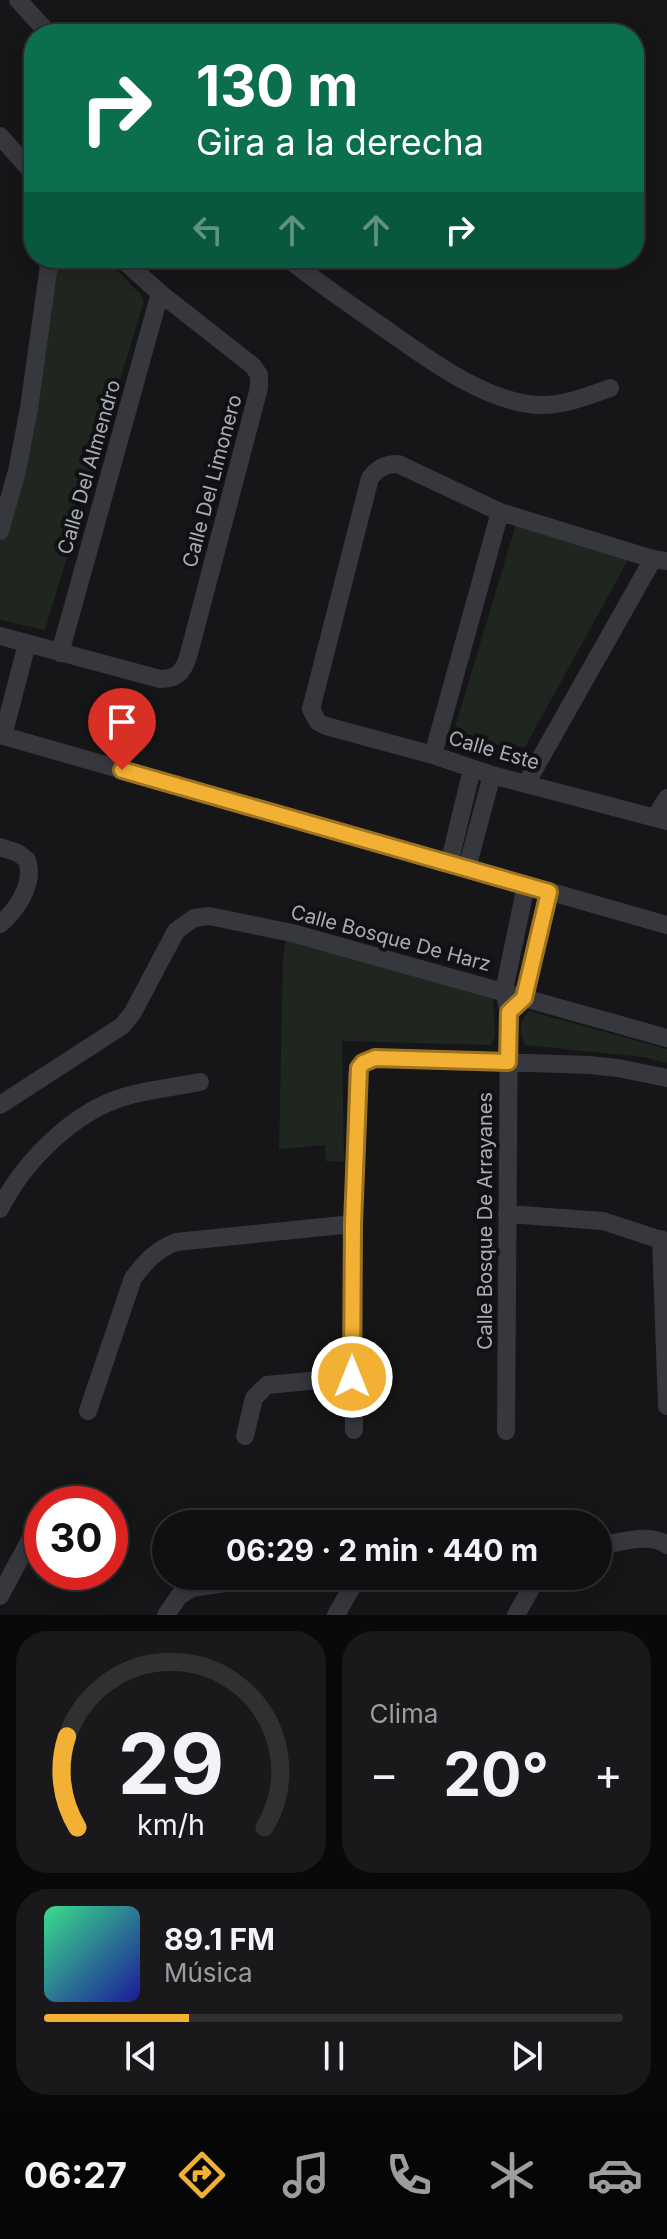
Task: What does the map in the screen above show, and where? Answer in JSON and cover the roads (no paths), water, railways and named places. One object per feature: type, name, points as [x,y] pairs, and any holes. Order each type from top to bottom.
[{"type":"street","points":[[18,0],[40,24]]},
{"type":"street","points":[[0,136],[24,163]]},
{"type":"street","points":[[0,531],[24,434],[49,268]]},
{"type":"street","name":"Calle Del Limonero","points":[[60,653],[160,679],[176,676],[184,669],[260,381],[253,366],[132,268]]},
{"type":"street","points":[[300,268],[447,371],[504,398],[539,405],[580,400],[610,388]]},
{"type":"street","name":"Calle Del Almendro","points":[[60,653],[160,293]]},
{"type":"street","name":"Calle Este","points":[[500,512],[398,464],[387,464],[377,470],[370,478],[312,699],[313,716],[326,726],[661,820]]},
{"type":"street","points":[[433,755],[500,512],[660,560],[527,782]]},
{"type":"street","points":[[1,638],[60,653]]},
{"type":"street","points":[[27,644],[1,735],[667,925]]},
{"type":"street","points":[[458,866],[472,769]]},
{"type":"street","points":[[458,866],[492,775]]},
{"type":"street","points":[[661,820],[667,798]]},
{"type":"street","points":[[0,847],[18,853],[27,860],[30,873],[21,899],[0,924]]},
{"type":"street","name":"Calle Bosque De Arrayanes","points":[[506,1431],[509,1012],[504,991],[526,885]]},
{"type":"street","points":[[509,1012],[524,998],[549,892]]},
{"type":"street","name":"Calle Bosque De Harz","points":[[0,1105],[122,1026],[132,1014],[176,931],[194,918],[209,916],[292,933],[667,1038]]},
{"type":"street","points":[[354,1430],[353,1224],[357,1075],[363,1063],[375,1058],[508,1062],[618,1068],[667,1078]]},
{"type":"street","points":[[0,1209],[25,1167],[57,1135],[86,1116],[124,1096],[200,1082]]},
{"type":"street","points":[[507,1214],[603,1221],[664,1240],[667,1406]]},
{"type":"street","points":[[88,1411],[133,1278],[146,1260],[160,1249],[176,1242],[353,1224]]},
{"type":"street","points":[[245,1436],[254,1398],[267,1385],[352,1377]]},
{"type":"street","points":[[612,1544],[646,1538],[666,1544]]},
{"type":"street","points":[[0,1596],[24,1551]]},
{"type":"street","points":[[166,1615],[179,1596],[189,1590]]},
{"type":"street","points":[[336,1615],[350,1590]]},
{"type":"street","points":[[516,1615],[530,1590]]}]
